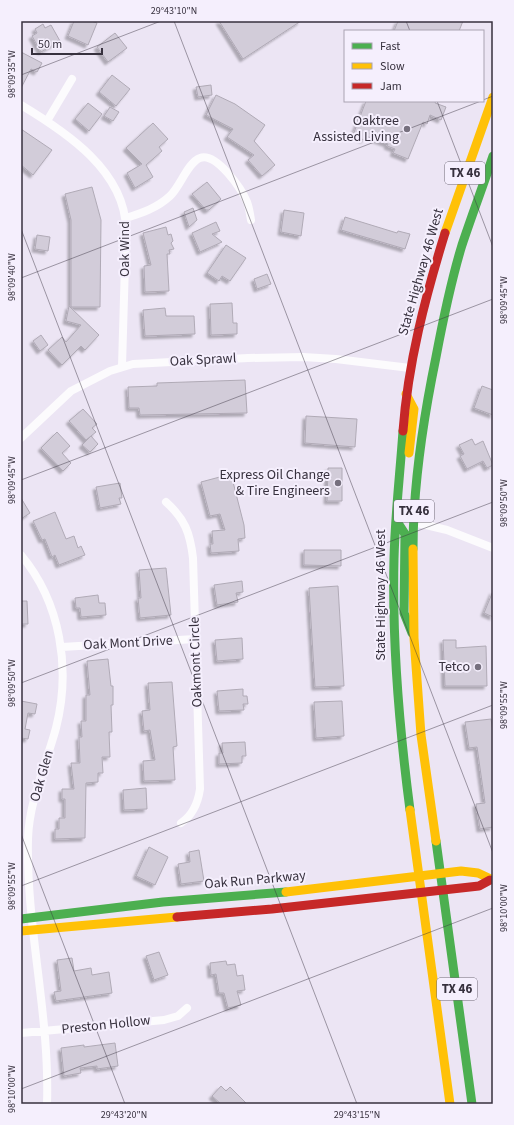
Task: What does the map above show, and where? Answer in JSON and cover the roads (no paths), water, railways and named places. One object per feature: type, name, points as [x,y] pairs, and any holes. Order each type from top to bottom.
[{"type":"main road","name":"State Highway 46 West","points":[[450,1104],[400,736],[396,687],[393,598],[396,520],[406,393],[426,297],[447,224],[470,155],[493,97]]},
{"type":"main road","name":"TX 46","points":[[472,1104],[421,735],[414,638],[413,522],[428,396],[438,340],[462,246],[493,156]]},
{"type":"main road","points":[[406,393],[414,410],[404,515],[406,520],[413,522]]},
{"type":"main road","points":[[396,520],[406,534],[404,613],[414,638]]},
{"type":"main road","name":"Oak Run Parkway","points":[[21,919],[163,902],[305,890],[462,872],[478,873],[491,880]]},
{"type":"main road","name":"Oak Run Parkway","points":[[21,931],[264,910],[479,886],[491,880]]},
{"type":"street","points":[[47,121],[72,79]]},
{"type":"street","name":"Oak Wind","points":[[21,105],[47,121],[74,142],[100,167],[115,188],[126,218],[122,366]]},
{"type":"street","points":[[126,218],[149,210],[160,204],[177,188],[193,163],[200,157],[205,157],[214,161],[231,177],[247,201],[251,220]]},
{"type":"street","name":"Oak Sprawl","points":[[21,438],[71,392],[97,376],[122,366],[169,362],[303,357],[336,359],[410,368]]},
{"type":"street","name":"Oakmont Circle","points":[[166,502],[178,513],[184,523],[192,546],[200,789],[194,810],[190,816],[181,822]]},
{"type":"street","points":[[413,522],[447,530],[493,548]]},
{"type":"street","name":"Oak Glen","points":[[21,554],[35,574],[45,593],[52,611],[62,647],[63,685],[56,728],[36,791],[30,818],[28,839],[32,918],[44,1031],[47,1104]]},
{"type":"street","name":"Oak Mont Drive","points":[[62,647],[195,639]]},
{"type":"street","name":"Preston Hollow","points":[[21,1033],[164,1020],[178,1016],[187,1008]]},
{"type":"place","name":"Oaktree Assisted Living","points":[[407,129]]},
{"type":"place","name":"Express Oil Change & Tire Engineers","points":[[338,483]]},
{"type":"place","name":"Tetco","points":[[478,667]]}]
